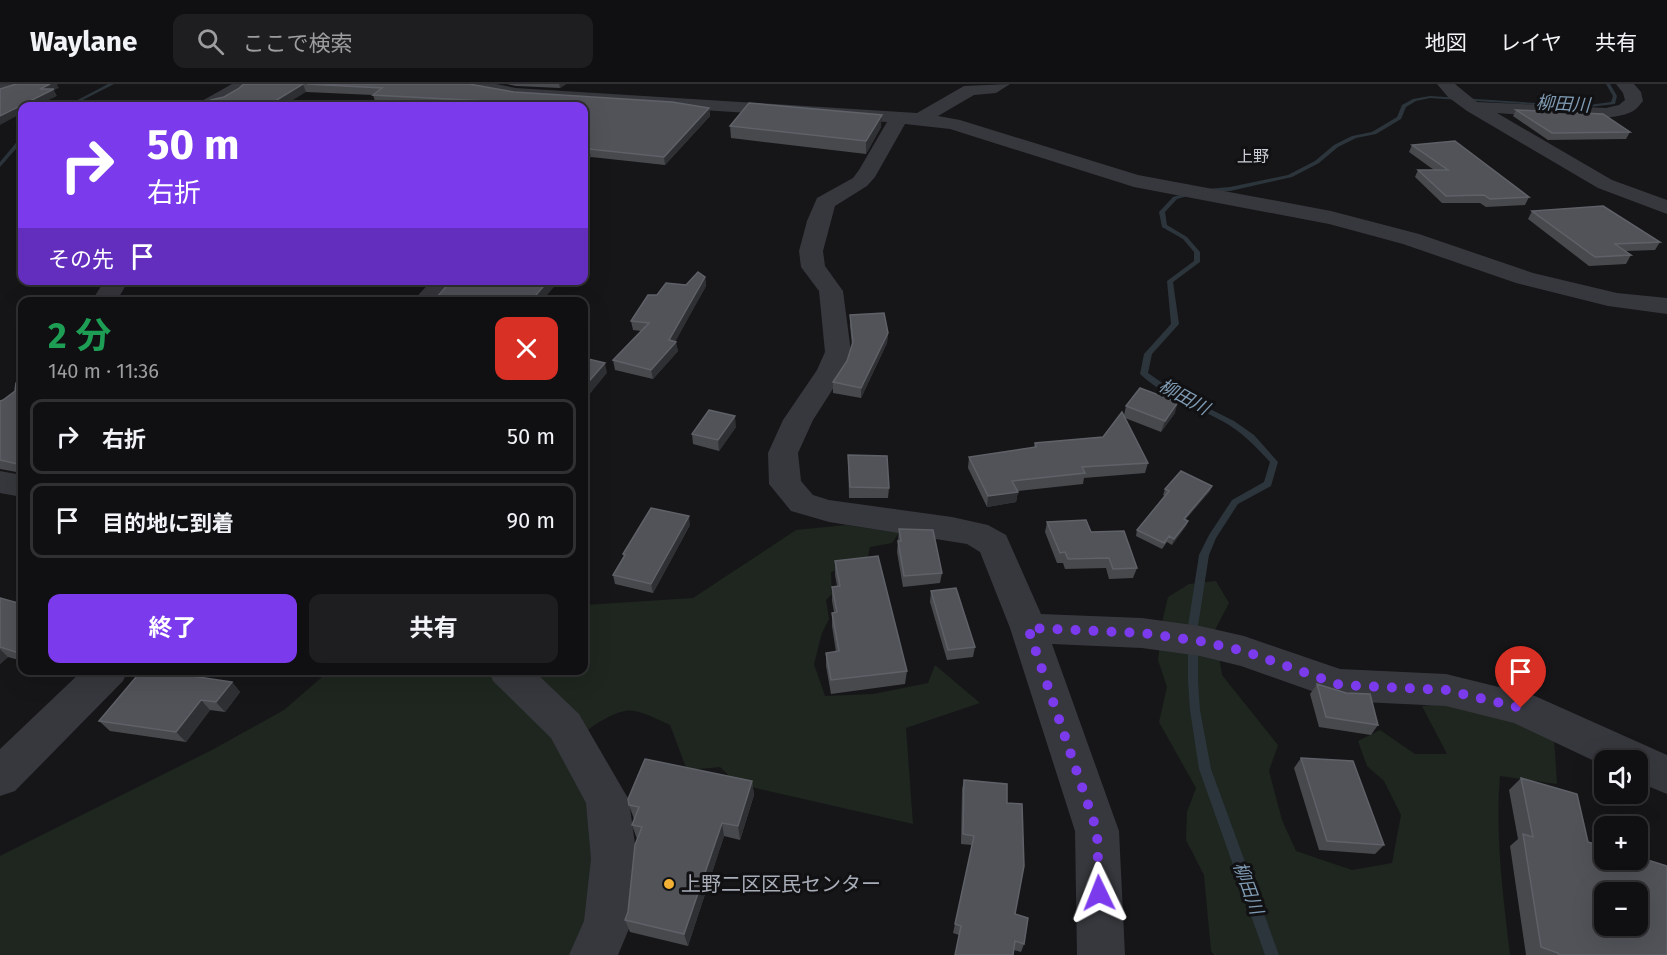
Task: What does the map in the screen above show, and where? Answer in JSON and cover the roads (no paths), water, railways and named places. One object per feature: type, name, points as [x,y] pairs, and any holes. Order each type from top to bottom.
[{"type":"street","points":[[0,91],[14,84]]},
{"type":"street","points":[[214,102],[229,95],[243,84]]},
{"type":"street","points":[[468,84],[516,93],[910,118],[962,127],[1134,181],[1330,218],[1411,239],[1525,278],[1617,301],[1667,306]]},
{"type":"street","points":[[588,115],[610,98],[646,84]]},
{"type":"street","points":[[1001,84],[990,89],[970,90],[910,118],[860,182],[825,203],[818,220],[811,251],[813,267],[831,291],[838,352],[831,370],[798,420],[783,453],[785,484],[802,503],[829,511],[952,529],[976,534],[994,544],[1028,628],[1097,831],[1101,955]]},
{"type":"street","points":[[1446,84],[1473,107],[1605,184],[1667,207]]},
{"type":"street","points":[[1473,107],[1588,112],[1618,111],[1625,109],[1634,101],[1632,92],[1625,84]]},
{"type":"street","points":[[429,297],[441,285]]},
{"type":"street","points":[[0,482],[18,485]]},
{"type":"street","points":[[1028,628],[1142,633],[1200,641],[1244,651],[1340,685],[1446,690],[1521,708],[1612,750]]},
{"type":"street","points":[[0,777],[105,675]]},
{"type":"street","points":[[512,675],[565,726],[607,800],[614,859],[607,924],[593,955]]},
{"type":"street","points":[[1648,767],[1667,776]]},
{"type":"waterway","points":[[76,102],[112,84]]},
{"type":"waterway","name":"柳田川","points":[[1207,191],[1230,189],[1290,176],[1317,162],[1336,146],[1354,137],[1374,133],[1399,118],[1404,106],[1415,100],[1430,97],[1581,107],[1613,103],[1615,96],[1608,84]]},
{"type":"waterway","points":[[0,165],[18,144]]},
{"type":"waterway","name":"柳田川","points":[[1193,193],[1175,198],[1162,212],[1164,226],[1185,238],[1197,252],[1197,262],[1170,281],[1175,324],[1148,354],[1144,374],[1171,393],[1231,423],[1251,437],[1274,462],[1268,484],[1235,502],[1212,537],[1204,555],[1193,626],[1195,710],[1205,769],[1272,955]]},
{"type":"place","name":"上野二区区民センター","points":[[669,884]]},
{"type":"district","name":"上野","points":[[1253,156]]}]
